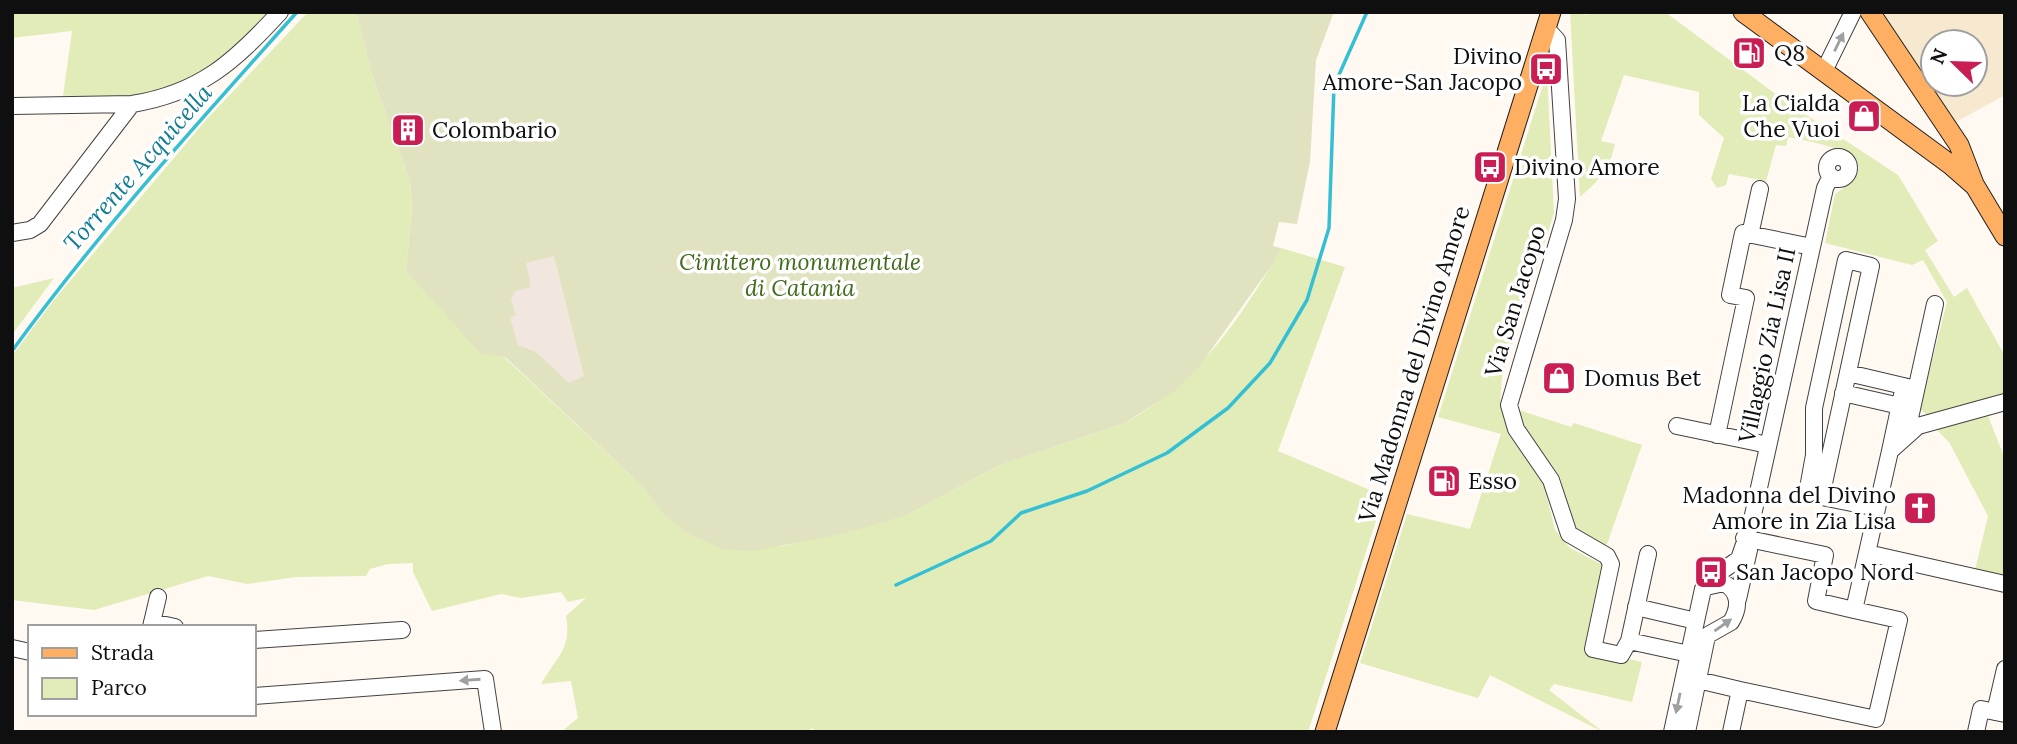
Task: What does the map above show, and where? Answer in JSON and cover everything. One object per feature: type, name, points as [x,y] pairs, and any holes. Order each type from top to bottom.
[{"type":"main road","points":[[1743,12],[1951,165],[1975,186]]},
{"type":"main road","points":[[1870,12],[1959,145],[1975,186],[2005,236]]},
{"type":"main road","name":"Via Madonna del Divino Amore","points":[[1325,732],[1549,20]]},
{"type":"main road","points":[[1951,165],[1959,145]]},
{"type":"street","points":[[12,106],[132,104],[160,100],[200,84],[231,61],[280,12]]},
{"type":"street","points":[[1824,71],[1853,12]]},
{"type":"street","name":"Via San Jacopo","points":[[1549,20],[1557,40],[1567,199],[1564,220],[1509,405],[1523,442],[1551,480],[1569,534],[1606,556],[1611,564],[1593,649],[1621,655],[1629,641]]},
{"type":"street","points":[[12,233],[30,230],[40,224],[132,104]]},
{"type":"street","name":"Villaggio Zia Lisa II","points":[[1749,534],[1825,188],[1831,177]]},
{"type":"street","points":[[1751,235],[1760,189]]},
{"type":"street","points":[[1717,435],[1745,298],[1730,295],[1743,233],[1812,247]]},
{"type":"street","points":[[1821,497],[1871,266],[1846,260],[1814,408],[1814,455],[1807,494],[1821,497],[1877,508]]},
{"type":"street","points":[[1854,610],[1900,406],[1910,387],[1935,304]]},
{"type":"street","points":[[1819,381],[1910,387]]},
{"type":"street","points":[[1845,384],[1900,406]]},
{"type":"street","points":[[1906,436],[1910,387]]},
{"type":"street","points":[[1890,451],[1918,426],[2005,402]]},
{"type":"street","points":[[1677,426],[1768,445]]},
{"type":"street","points":[[1672,732],[1703,589],[1710,579],[1735,564],[1749,534]]},
{"type":"street","points":[[1687,732],[1708,635],[1731,622],[1738,599],[1749,534]]},
{"type":"street","points":[[1698,681],[1876,719],[1899,620],[1816,601],[1825,555],[1749,534]]},
{"type":"street","points":[[1867,553],[2005,584]]},
{"type":"street","points":[[1648,554],[1629,641],[1689,654]]},
{"type":"street","points":[[1703,589],[1724,583],[1734,589],[1738,599]]},
{"type":"street","points":[[151,624],[158,597]]},
{"type":"street","points":[[1636,607],[1696,621]]},
{"type":"street","points":[[256,640],[402,630]]},
{"type":"street","points":[[1976,732],[1981,709],[2000,713],[2005,669]]},
{"type":"street","points":[[256,696],[485,679],[493,732]]},
{"type":"street","points":[[1731,732],[1740,690]]},
{"type":"shaded area","points":[[1883,12],[2005,12],[2005,95],[1956,122],[1939,98],[1989,98],[1989,28],[1919,28],[1919,70],[1883,19]]},
{"type":"shaded area","points":[[554,256],[584,376],[569,383],[536,352],[518,345],[510,317],[516,316],[511,299],[515,291],[531,287],[526,263]]},
{"type":"green space","points":[[12,12],[269,12],[207,70],[177,86],[137,95],[63,96],[72,31],[12,38]]},
{"type":"green space","points":[[308,12],[356,12],[372,75],[410,181],[412,207],[406,271],[504,357],[642,486],[656,504],[782,546],[905,516],[998,466],[1125,423],[1174,389],[1215,347],[1250,299],[1281,248],[1345,267],[1278,451],[1384,496],[1308,732],[815,732],[813,728],[805,732],[561,732],[578,718],[571,681],[541,684],[565,645],[566,616],[586,598],[568,602],[561,592],[521,598],[501,594],[432,611],[413,572],[413,563],[388,564],[370,569],[366,576],[296,577],[247,584],[208,576],[94,610],[12,600],[12,356],[54,300],[206,120]]},
{"type":"green space","name":"Cimitero monumentale di Catania","points":[[356,12],[1334,12],[1316,60],[1310,162],[1297,224],[1279,222],[1273,246],[1281,248],[1274,262],[1199,367],[1176,390],[1125,423],[998,466],[905,516],[842,534],[753,551],[722,549],[685,532],[662,512],[642,486],[505,357],[481,354],[406,271],[412,207],[410,181],[372,75]]},
{"type":"green space","points":[[1570,12],[1588,15],[1590,12],[1665,12],[1785,101],[1898,175],[1938,241],[1925,250],[1954,297],[1967,288],[2005,356],[2005,394],[1928,416],[1920,409],[1947,302],[1923,260],[1912,265],[1825,243],[1835,194],[1852,180],[1859,169],[1856,160],[1847,153],[1788,137],[1786,146],[1776,145],[1766,181],[1729,174],[1726,185],[1717,188],[1711,179],[1724,138],[1699,115],[1699,92],[1624,75],[1601,141],[1615,144],[1610,160],[1598,180],[1580,197]]},
{"type":"green space","points":[[1547,72],[1554,213],[1502,377],[1500,406],[1510,436],[1544,485],[1555,530],[1570,548],[1605,566],[1587,650],[1642,662],[1632,702],[1554,684],[1549,690],[1603,732],[1490,675],[1478,698],[1360,663],[1407,514],[1470,529],[1501,434],[1438,417]]},
{"type":"green space","points":[[54,278],[12,335],[12,288]]},
{"type":"green space","points":[[1519,410],[1571,427],[1574,423],[1642,445],[1606,547],[1579,531],[1570,518],[1560,477],[1523,426]]},
{"type":"green space","points":[[1988,416],[2005,459],[2005,576],[1975,570],[1988,516],[1949,442],[1936,429]]},
{"type":"waterway","name":"Torrente Acquicella","points":[[12,351],[114,220],[297,12]]},
{"type":"waterway","points":[[896,585],[991,541],[1021,513],[1087,491],[1167,453],[1228,408],[1270,363],[1307,300],[1329,228],[1334,86],[1367,12]]},
{"type":"place","name":"Q8","points":[[1749,53]]},
{"type":"place","name":"Divino Amore-San Jacopo","points":[[1546,69]]},
{"type":"place","name":"La Cialda Che Vuoi","points":[[1864,116]]},
{"type":"place","name":"Colombario","points":[[408,130]]},
{"type":"place","name":"Divino Amore","points":[[1490,167]]},
{"type":"place","name":"Domus Bet","points":[[1559,378]]},
{"type":"place","name":"Esso","points":[[1444,481]]},
{"type":"place","name":"Madonna del Divino Amore in Zia Lisa","points":[[1920,508]]},
{"type":"place","name":"San Jacopo Nord","points":[[1711,572]]}]
